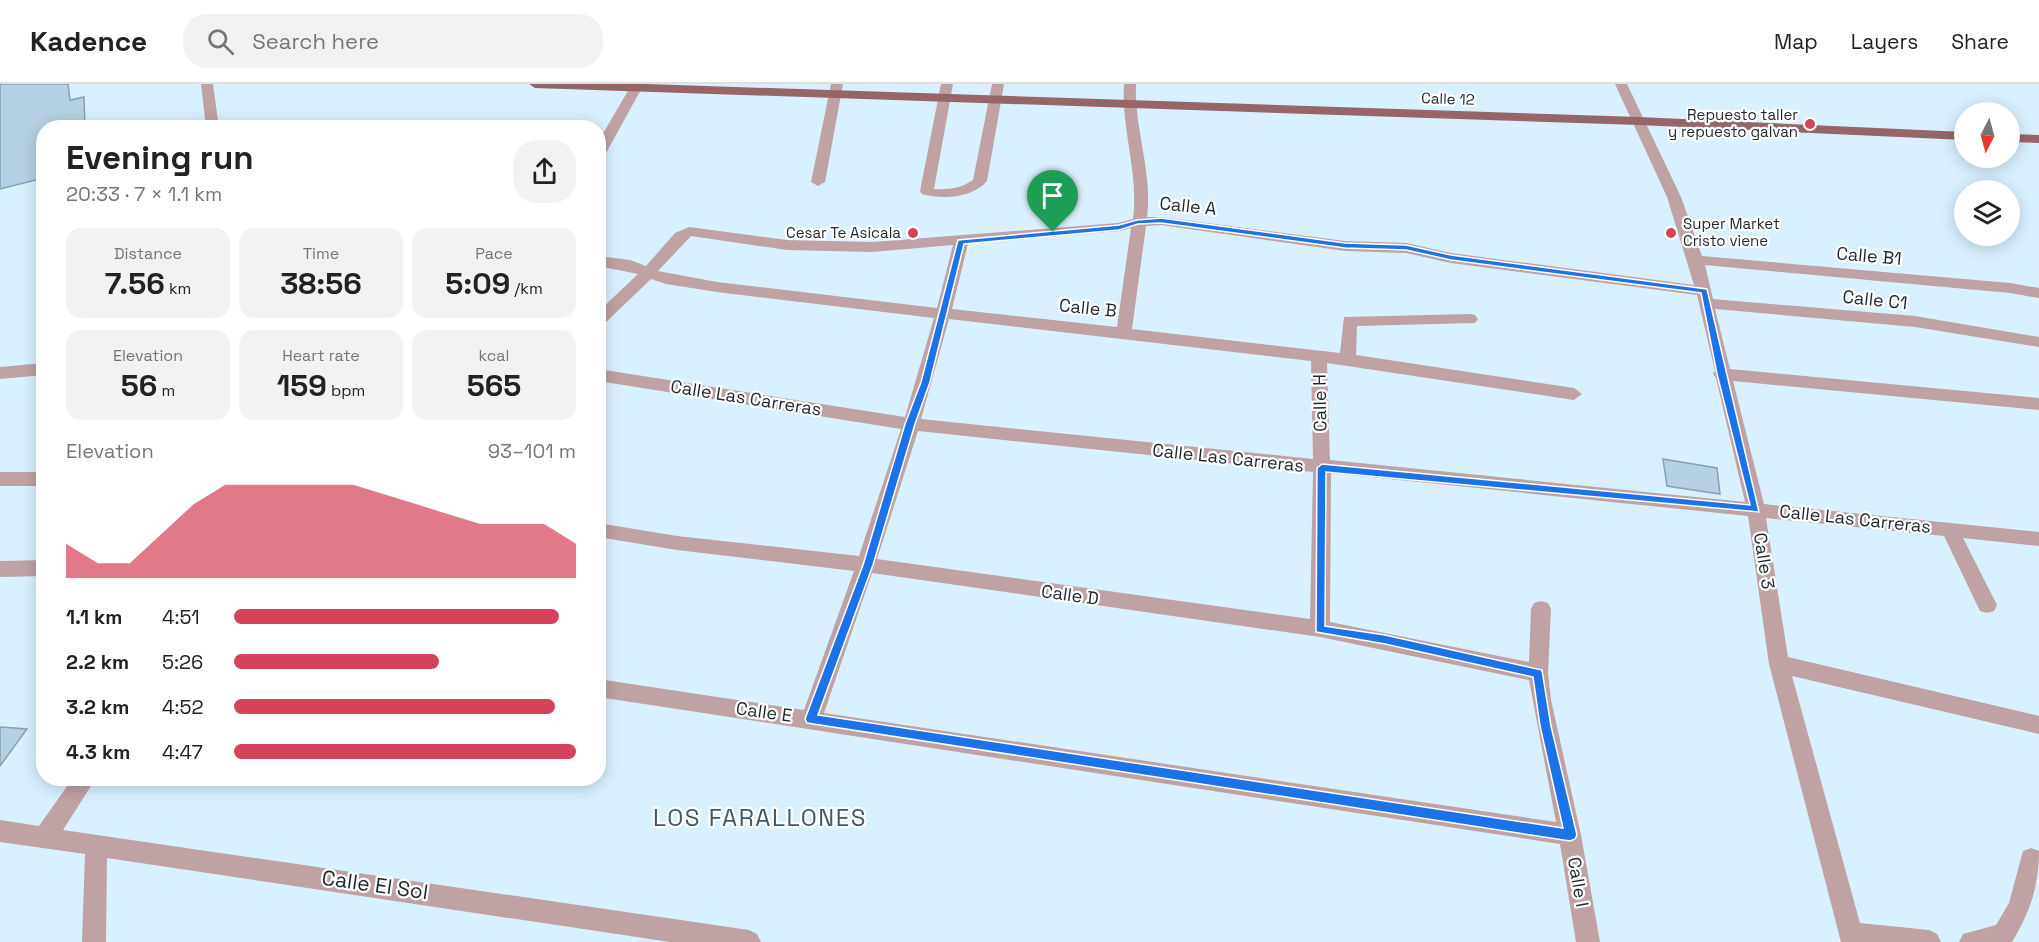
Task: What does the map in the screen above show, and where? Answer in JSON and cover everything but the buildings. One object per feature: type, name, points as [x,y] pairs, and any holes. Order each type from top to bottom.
[{"type":"main road","name":"Calle 12","points":[[535,84],[835,90],[994,101],[1639,122],[1954,136]]},
{"type":"main road","points":[[2020,138],[2039,139]]},
{"type":"street","points":[[207,84],[212,120]]},
{"type":"street","points":[[947,84],[927,191],[931,193],[978,184],[998,84]]},
{"type":"street","points":[[1124,332],[1137,222],[1143,195],[1129,106],[1130,84]]},
{"type":"street","name":"Calle 3","points":[[1622,84],[1674,197],[1696,260],[1721,374],[1756,509],[1779,664],[1852,938]]},
{"type":"street","points":[[606,141],[637,86]]},
{"type":"street","points":[[818,182],[835,90]]},
{"type":"street","name":"Calle A","points":[[648,273],[680,236],[689,231],[786,245],[872,247],[961,242],[1161,221],[1345,246],[1406,248],[1451,258],[1705,297]]},
{"type":"street","points":[[811,719],[868,565],[910,424],[926,382],[961,242]]},
{"type":"street","name":"Calle B1","points":[[1696,260],[2010,288],[2039,293]]},
{"type":"street","name":"Calle B","points":[[606,262],[630,265],[666,279],[717,287],[944,314],[1124,332],[1488,379],[1574,394]]},
{"type":"street","points":[[606,313],[648,273]]},
{"type":"street","name":"Calle C1","points":[[1705,297],[2011,335],[2039,342]]},
{"type":"street","name":"Calle H","points":[[1348,361],[1350,321],[1470,319]]},
{"type":"street","name":"Calle H","points":[[1320,357],[1322,468],[1320,629]]},
{"type":"street","points":[[0,373],[36,370]]},
{"type":"street","points":[[1721,374],[2039,404]]},
{"type":"street","name":"Calle Las Carreras","points":[[606,376],[910,424],[1322,468],[1756,509],[2039,539]]},
{"type":"street","points":[[0,479],[36,479]]},
{"type":"street","points":[[1950,530],[1987,605]]},
{"type":"street","name":"Calle D","points":[[606,531],[677,543],[868,565],[1320,629],[1385,640],[1538,673]]},
{"type":"street","points":[[0,569],[36,568]]},
{"type":"street","name":"Calle I","points":[[1541,609],[1538,673],[1545,726],[1570,835],[1588,942]]},
{"type":"street","points":[[1779,664],[2039,725]]},
{"type":"street","name":"Calle E","points":[[606,689],[1570,835]]},
{"type":"street","points":[[43,839],[80,786]]},
{"type":"street","name":"Calle El Sol","points":[[0,831],[96,847],[339,880],[658,935],[749,942]]},
{"type":"street","points":[[94,942],[96,847]]},
{"type":"street","points":[[1971,942],[2003,935],[2020,907],[2031,859]]},
{"type":"street","points":[[1852,938],[1929,942]]},
{"type":"place","name":"Repuesto taller y repuesto galvan","points":[[1810,124]]},
{"type":"place","name":"Cesar Te Asicala","points":[[913,233]]},
{"type":"place","name":"Super Market Cristo viene","points":[[1671,233]]},
{"type":"district","name":"LOS FARALLONES","points":[[760,818]]},
{"type":"route","points":[[1155,220],[1345,246],[1406,248],[1451,258],[1704,291],[1721,374],[1756,509],[1322,468],[1320,629],[1385,640],[1538,673],[1545,726],[1570,835],[1394,810],[811,719],[868,565],[910,424],[926,382],[961,242],[1053,232],[1119,227],[1155,220]]}]
